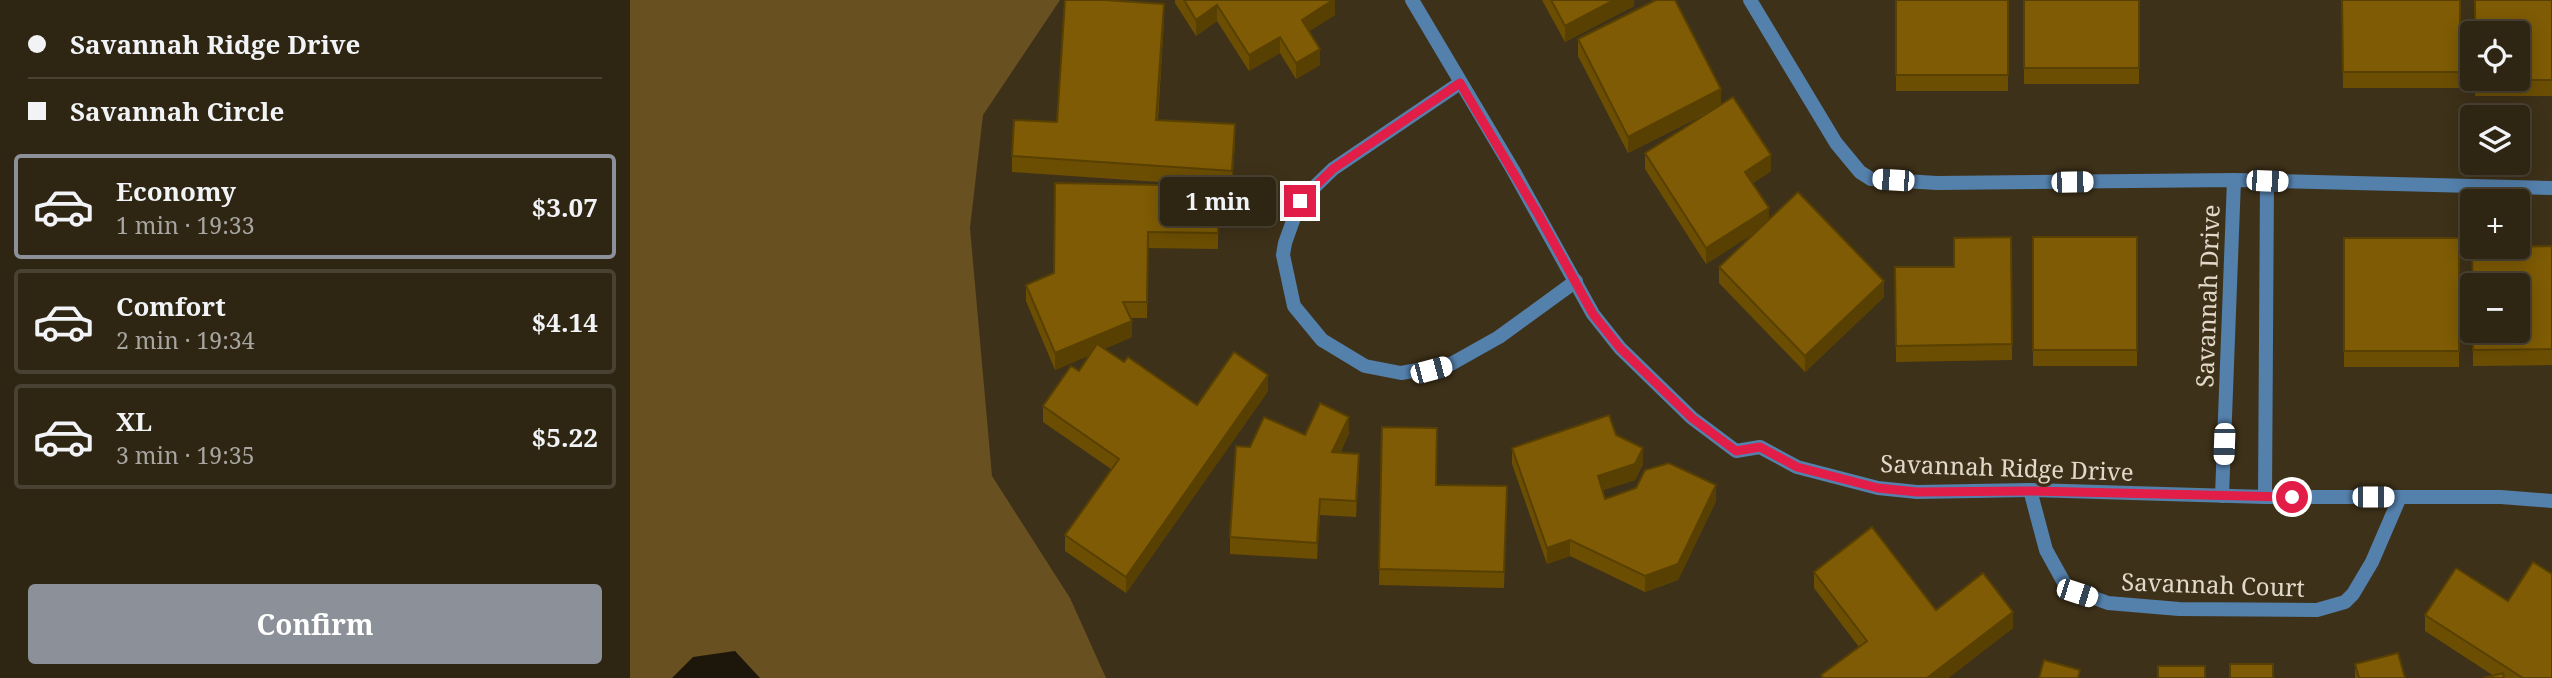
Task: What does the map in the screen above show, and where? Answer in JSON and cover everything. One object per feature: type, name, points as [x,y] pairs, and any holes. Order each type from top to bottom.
[{"type":"street","name":"Savannah Ridge Drive","points":[[1412,0],[1593,314],[1620,348],[1692,418],[1736,451],[1760,447],[1797,467],[1878,488],[1917,492],[2501,497],[2552,501]]},
{"type":"street","points":[[1750,0],[1836,143],[1860,172],[1871,179],[1937,183],[2234,180],[2552,188]]},
{"type":"street","points":[[1460,83],[1333,169],[1300,201],[1283,255],[1294,306],[1322,340],[1365,366],[1401,373],[1451,364],[1499,337],[1576,281]]},
{"type":"street","name":"Savannah Drive","points":[[2222,496],[2234,180]]},
{"type":"street","points":[[2265,497],[2267,181]]},
{"type":"street","name":"Savannah Court","points":[[2030,491],[2046,550],[2067,588],[2108,603],[2179,609],[2317,610],[2345,602],[2353,594],[2372,562],[2400,497]]},
{"type":"shaded area","points":[[630,0],[1060,0],[983,115],[970,228],[992,476],[1070,598],[1106,678],[630,678]]},
{"type":"shaded area","points":[[735,651],[760,678],[672,678],[693,657]]},
{"type":"building","points":[[1065,0],[1164,4],[1156,120],[1235,124],[1232,171],[1012,156],[1014,120],[1057,122]]},
{"type":"building","points":[[1184,0],[1333,0],[1302,20],[1320,49],[1296,63],[1280,37],[1249,55],[1217,5],[1196,20]]},
{"type":"building","points":[[1551,0],[1614,0],[1565,26]]},
{"type":"building","points":[[1656,0],[1675,0],[1721,89],[1628,137],[1578,39]]},
{"type":"building","points":[[1896,0],[2008,0],[2008,75],[1896,75]]},
{"type":"building","points":[[2024,0],[2139,0],[2139,68],[2024,68]]},
{"type":"building","points":[[2342,0],[2460,0],[2460,72],[2343,72]]},
{"type":"building","points":[[2475,0],[2552,0],[2552,80],[2530,80],[2530,21],[2475,21]]},
{"type":"building","points":[[1733,97],[1771,155],[1745,172],[1769,208],[1706,248],[1645,153]]},
{"type":"building","points":[[1055,183],[1218,186],[1218,233],[1148,232],[1147,302],[1123,302],[1132,321],[1055,353],[1026,285],[1054,273]]},
{"type":"building","points":[[1798,192],[1884,281],[1805,356],[1719,267]]},
{"type":"building","points":[[2011,237],[2012,344],[1896,346],[1895,267],[1954,267],[1954,238]]},
{"type":"building","points":[[2033,237],[2137,237],[2137,350],[2033,350]]},
{"type":"building","points":[[2344,238],[2459,238],[2459,351],[2344,351]]},
{"type":"building","points":[[2530,246],[2552,246],[2552,349],[2473,350],[2473,343],[2530,343],[2530,273],[2472,273],[2472,259],[2530,259]]},
{"type":"building","points":[[1097,344],[1124,362],[1128,357],[1197,405],[1234,352],[1268,375],[1126,577],[1065,535],[1119,459],[1043,406],[1071,366],[1079,371]]},
{"type":"building","points":[[1320,403],[1349,417],[1332,452],[1359,454],[1356,501],[1320,499],[1317,543],[1230,537],[1236,446],[1250,447],[1264,417],[1305,435]]},
{"type":"building","points":[[1609,415],[1616,435],[1643,448],[1635,464],[1598,476],[1605,499],[1636,488],[1645,470],[1669,463],[1716,485],[1678,564],[1645,576],[1570,540],[1547,548],[1512,448]]},
{"type":"building","points":[[1382,427],[1437,428],[1436,485],[1507,486],[1504,572],[1379,569]]},
{"type":"building","points":[[1872,527],[1936,610],[1983,573],[2013,612],[1927,678],[1823,678],[1821,675],[1867,641],[1814,572]]},
{"type":"building","points":[[2533,562],[2552,574],[2552,678],[2523,678],[2425,615],[2456,568],[2508,601]]},
{"type":"building","points":[[2398,653],[2405,678],[2359,678],[2355,664]]},
{"type":"building","points":[[2044,660],[2080,670],[2078,678],[2039,678]]},
{"type":"building","points":[[2230,664],[2273,664],[2273,678],[2230,678]]},
{"type":"building","points":[[2158,666],[2205,666],[2205,678],[2158,678]]},
{"type":"building","points":[[2503,673],[2504,678],[2484,678]]},
{"type":"route","points":[[1300,201],[1333,169],[1460,83],[1513,170],[1593,314],[1620,348],[1692,418],[1736,451],[1760,447],[1797,467],[1878,488],[1917,492],[2030,491],[2292,497]]}]
